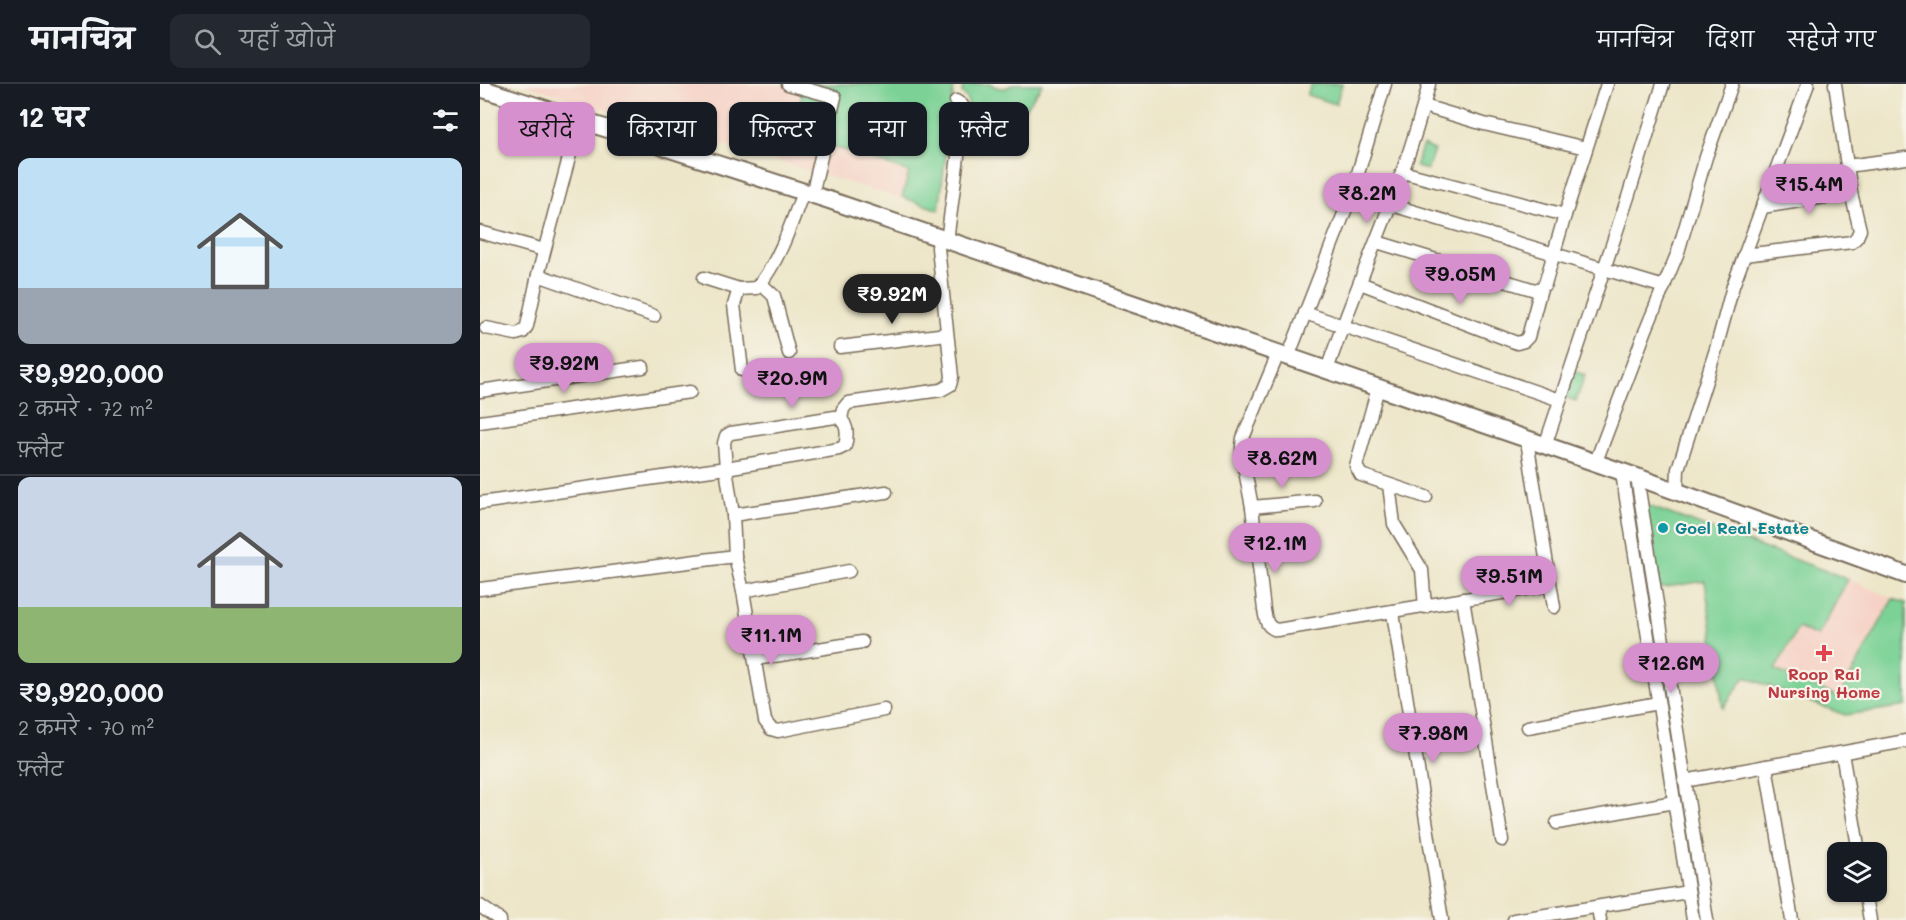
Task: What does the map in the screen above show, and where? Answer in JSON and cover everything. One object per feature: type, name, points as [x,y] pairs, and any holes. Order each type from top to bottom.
[{"type":"street","points":[[704,278],[739,289],[757,288],[808,194],[835,97],[788,84]]},
{"type":"street","points":[[1385,84],[1352,193],[1305,313],[1244,438],[1242,455],[1252,507],[1267,624],[1277,630],[1394,613],[1550,585]]},
{"type":"street","points":[[1327,370],[1402,172],[1429,84]]},
{"type":"street","points":[[1377,242],[1535,290],[1541,288],[1545,284],[1607,84]]},
{"type":"street","points":[[1545,446],[1663,84]]},
{"type":"street","points":[[1595,464],[1678,252],[1706,157],[1732,84]]},
{"type":"street","points":[[1677,493],[1678,469],[1716,349],[1733,286],[1808,84]]},
{"type":"street","points":[[1744,255],[1852,242],[1857,237],[1860,230],[1851,194],[1835,84]]},
{"type":"street","points":[[480,88],[510,90],[538,102]]},
{"type":"street","points":[[841,418],[843,409],[848,403],[941,390],[950,385],[952,377],[938,248],[943,239],[964,110],[956,100]]},
{"type":"street","points":[[1424,106],[1484,124],[1586,148]]},
{"type":"street","points":[[595,125],[943,239],[1327,370],[1629,475],[1906,575]]},
{"type":"street","points":[[486,328],[516,334],[523,332],[530,315],[544,250],[569,156]]},
{"type":"street","points":[[1847,166],[1906,158]]},
{"type":"street","points":[[1402,172],[1565,215]]},
{"type":"street","points":[[1352,193],[1604,267],[1664,287]]},
{"type":"street","points":[[1762,207],[1851,194]]},
{"type":"street","points":[[480,231],[544,250]]},
{"type":"street","points":[[538,275],[654,316]]},
{"type":"street","points":[[1360,283],[1517,343],[1528,337],[1541,288]]},
{"type":"street","points":[[760,284],[774,296],[789,353]]},
{"type":"street","points":[[739,289],[734,305],[742,370]]},
{"type":"street","points":[[1305,313],[1560,400]]},
{"type":"street","points":[[840,346],[947,334]]},
{"type":"street","points":[[480,391],[643,367]]},
{"type":"street","points":[[1378,388],[1356,466],[1361,475],[1426,497]]},
{"type":"street","points":[[480,423],[690,392]]},
{"type":"street","points":[[480,503],[726,468],[839,449],[845,446],[846,440],[845,422],[841,418],[835,417],[731,433],[726,436],[724,443],[726,468],[733,515],[735,556],[765,721],[771,729],[778,731],[884,710]]},
{"type":"street","points":[[1527,441],[1554,607]]},
{"type":"street","points":[[1629,475],[1658,703],[1693,920]]},
{"type":"street","points":[[1629,475],[1707,920]]},
{"type":"street","points":[[1389,485],[1394,524],[1422,570],[1425,607]]},
{"type":"street","points":[[733,515],[886,492]]},
{"type":"street","points":[[1252,507],[1315,501]]},
{"type":"street","points":[[480,589],[735,556]]},
{"type":"street","points":[[743,591],[849,572]]},
{"type":"street","points":[[1463,599],[1502,840]]},
{"type":"street","points":[[1394,613],[1442,920]]},
{"type":"street","points":[[754,660],[862,642]]},
{"type":"street","points":[[1528,727],[1658,703]]},
{"type":"street","points":[[1684,781],[1906,741]]},
{"type":"street","points":[[1842,753],[1857,842]]},
{"type":"street","points":[[1766,766],[1792,920]]},
{"type":"street","points":[[1557,823],[1674,802]]},
{"type":"street","points":[[1517,920],[1688,892]]},
{"type":"street","points":[[1867,902],[1870,920]]},
{"type":"street","points":[[480,906],[501,920]]},
{"type":"street","points":[[1598,907],[1600,920]]},
{"type":"shaded area","points":[[523,84],[801,84],[798,102],[729,102],[729,146],[717,143],[717,102],[607,102],[607,109],[595,106],[595,102],[583,102]]},
{"type":"shaded area","points":[[836,149],[848,153],[848,156],[856,156],[907,174],[900,198],[761,156],[836,156]]},
{"type":"shaded area","name":"Roop Rai Nursing Home","points":[[1849,579],[1892,598],[1839,695],[1777,670],[1799,629],[1818,637]]},
{"type":"green space","points":[[803,84],[954,84],[952,102],[939,102],[939,156],[945,156],[939,210],[902,197],[909,172],[861,156],[927,156],[927,102],[848,102],[848,152],[836,148],[836,102],[800,102]]},
{"type":"green space","points":[[963,84],[989,84],[1006,88],[1014,84],[1043,84],[1029,103],[968,102],[962,94]]},
{"type":"green space","points":[[1311,84],[1342,84],[1336,104],[1307,95]]},
{"type":"green space","points":[[1423,145],[1434,150],[1427,170],[1415,166]]},
{"type":"green space","points":[[1573,371],[1585,375],[1576,401],[1564,397]]},
{"type":"green space","points":[[1640,503],[1848,579],[1818,636],[1798,628],[1775,670],[1839,697],[1893,599],[1906,603],[1906,706],[1845,715],[1745,677],[1723,708],[1705,581],[1654,589]]},
{"type":"place","name":"Goel Real Estate","points":[[1663,528]]},
{"type":"place","name":"Roop Rai Nursing Home","points":[[1824,653]]}]
